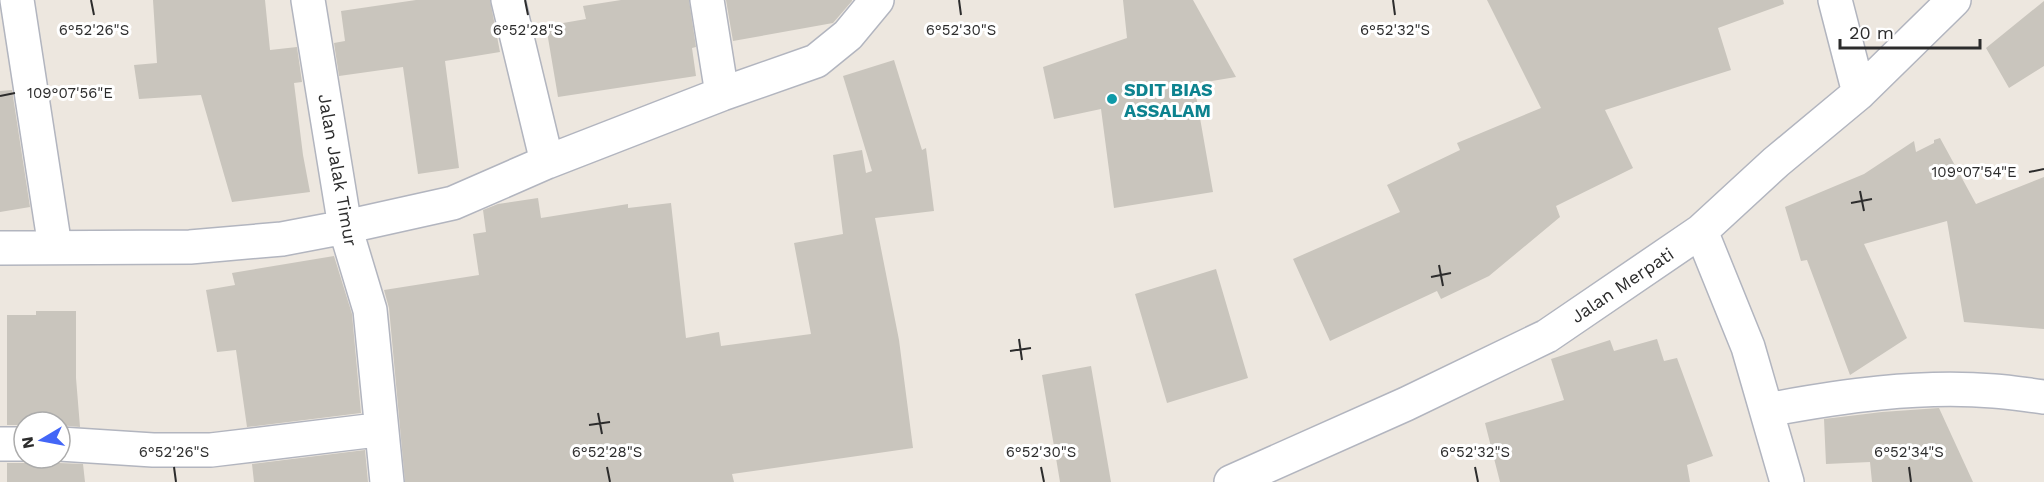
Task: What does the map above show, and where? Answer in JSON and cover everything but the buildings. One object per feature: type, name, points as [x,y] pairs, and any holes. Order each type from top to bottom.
[{"type":"street","points":[[17,0],[55,247]]},
{"type":"street","name":"Jalan Jalak Timur","points":[[308,0],[345,227],[370,310],[387,482]]},
{"type":"street","points":[[508,0],[547,162]]},
{"type":"street","points":[[707,0],[722,94]]},
{"type":"street","points":[[0,248],[190,247],[282,239],[453,203],[547,162],[722,94],[816,61],[848,35],[877,0]]},
{"type":"street","points":[[1835,0],[1859,93]]},
{"type":"street","name":"Jalan Merpati","points":[[1231,482],[1298,468],[1547,336],[1701,231],[1776,162],[1859,93],[1954,0]]},
{"type":"street","points":[[1701,231],[1748,347],[1787,482]]},
{"type":"street","points":[[1767,410],[1826,399],[1915,390],[1993,391],[2044,397]]},
{"type":"street","points":[[72,445],[153,450],[211,450],[368,431],[381,427]]},
{"type":"place","name":"SDIT BIAS ASSALAM","points":[[1112,99]]}]
